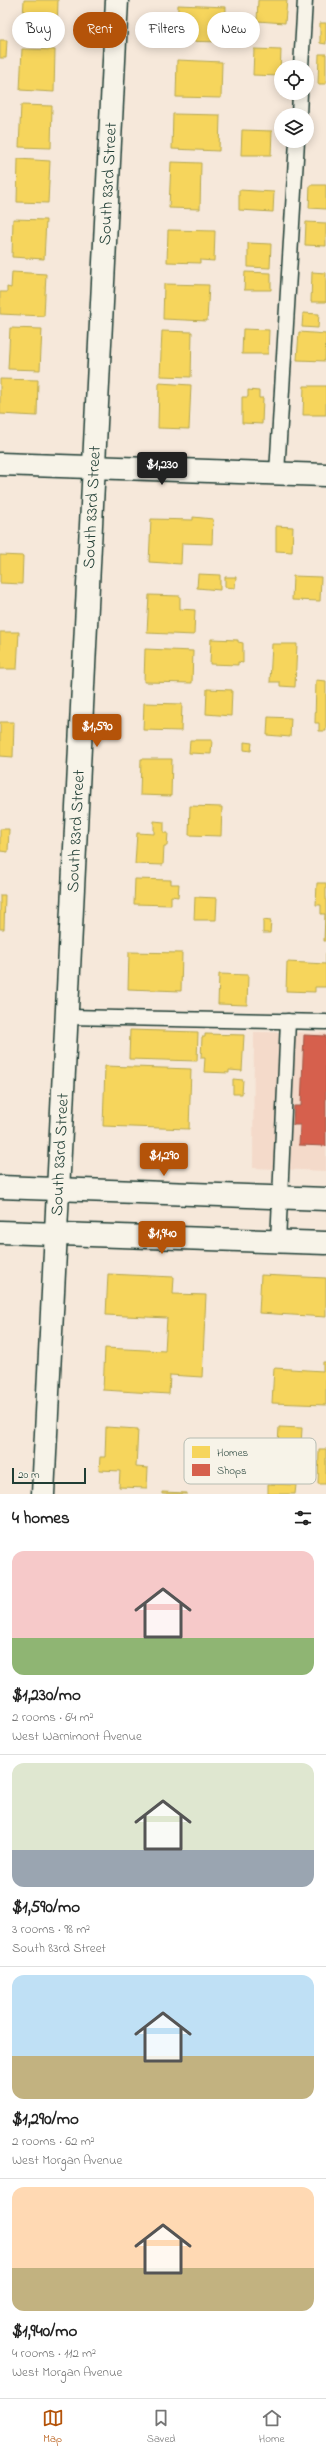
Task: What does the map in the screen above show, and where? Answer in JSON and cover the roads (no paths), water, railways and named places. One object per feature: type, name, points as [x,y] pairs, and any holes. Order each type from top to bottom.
[{"type":"street","name":"South 83rd Street","points":[[43,1494],[118,0]]},
{"type":"street","points":[[0,464],[326,475]]},
{"type":"street","points":[[0,1188],[326,1199]]},
{"type":"street","points":[[0,1232],[326,1243]]},
{"type":"lane","points":[[301,60],[305,0]]},
{"type":"lane","points":[[277,473],[297,148]]},
{"type":"lane","points":[[67,1017],[326,1022]]},
{"type":"lane","points":[[278,1242],[288,1021]]}]
